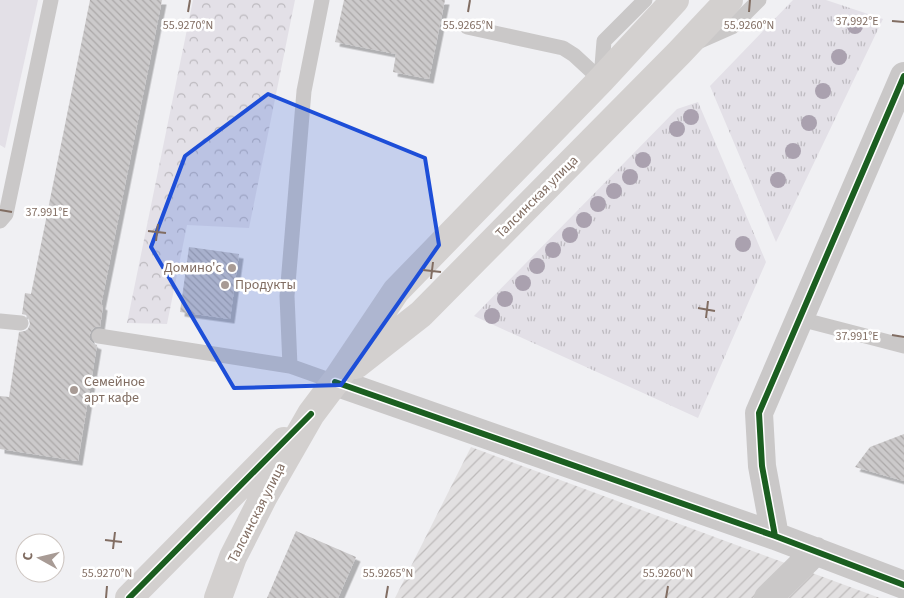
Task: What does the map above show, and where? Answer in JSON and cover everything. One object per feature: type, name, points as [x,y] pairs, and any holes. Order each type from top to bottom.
[{"type":"main road","name":"Талсинская улица","points":[[218,598],[232,557],[311,414],[335,382],[396,291],[601,80],[675,0]]},
{"type":"main road","name":"Талсинская улица","points":[[335,382],[422,314],[729,0]]},
{"type":"main road","points":[[129,598],[311,414]]},
{"type":"street","points":[[775,536],[762,466],[759,413],[904,76]]},
{"type":"street","points":[[335,382],[775,536],[904,585]]},
{"type":"street","points":[[768,598],[816,552]]},
{"type":"lane","points":[[0,221],[6,214],[51,0]]},
{"type":"lane","points":[[290,366],[286,296],[303,101],[322,0]]},
{"type":"lane","points":[[601,80],[604,41],[645,0]]},
{"type":"lane","points":[[684,48],[732,27],[759,0]]},
{"type":"lane","points":[[467,27],[563,48],[574,55],[601,80]]},
{"type":"lane","points":[[800,318],[904,346]]},
{"type":"lane","points":[[0,320],[20,322]]},
{"type":"lane","points":[[99,336],[290,366],[335,382]]},
{"type":"highlighted area","points":[[268,94],[425,158],[439,245],[341,385],[234,388],[151,247],[185,156]]},
{"type":"shaded area","points":[[471,447],[880,598],[395,598]]},
{"type":"green space","points":[[0,0],[38,0],[5,148],[0,145]]},
{"type":"green space","points":[[193,0],[295,0],[249,228],[187,225],[167,324],[127,323]]},
{"type":"green space","points":[[793,0],[826,0],[883,19],[776,242],[710,86]]},
{"type":"green space","points":[[698,102],[766,262],[698,418],[474,316],[677,109]]},
{"type":"building","points":[[90,0],[162,0],[101,305],[103,306],[100,327],[95,327],[90,334],[90,340],[97,345],[78,461],[0,449],[0,396],[9,397],[19,332],[28,329],[30,324],[26,315],[22,314],[25,293],[31,294]]},
{"type":"building","points":[[344,0],[445,0],[429,79],[393,72],[396,54],[335,42]]},
{"type":"building","points":[[189,247],[239,254],[230,319],[180,312]]},
{"type":"building","points":[[904,434],[904,481],[855,467],[870,447]]},
{"type":"building","points":[[296,531],[356,557],[338,598],[267,598]]},
{"type":"cycle path","points":[[775,536],[762,466],[759,413],[904,76]]},
{"type":"cycle path","points":[[335,382],[775,536],[904,585]]},
{"type":"cycle path","points":[[129,598],[311,414]]},
{"type":"place","name":"Домино'c","points":[[232,268]]},
{"type":"place","name":"Продукты","points":[[225,285]]},
{"type":"place","name":"Семейное арт кафе","points":[[74,390]]}]
